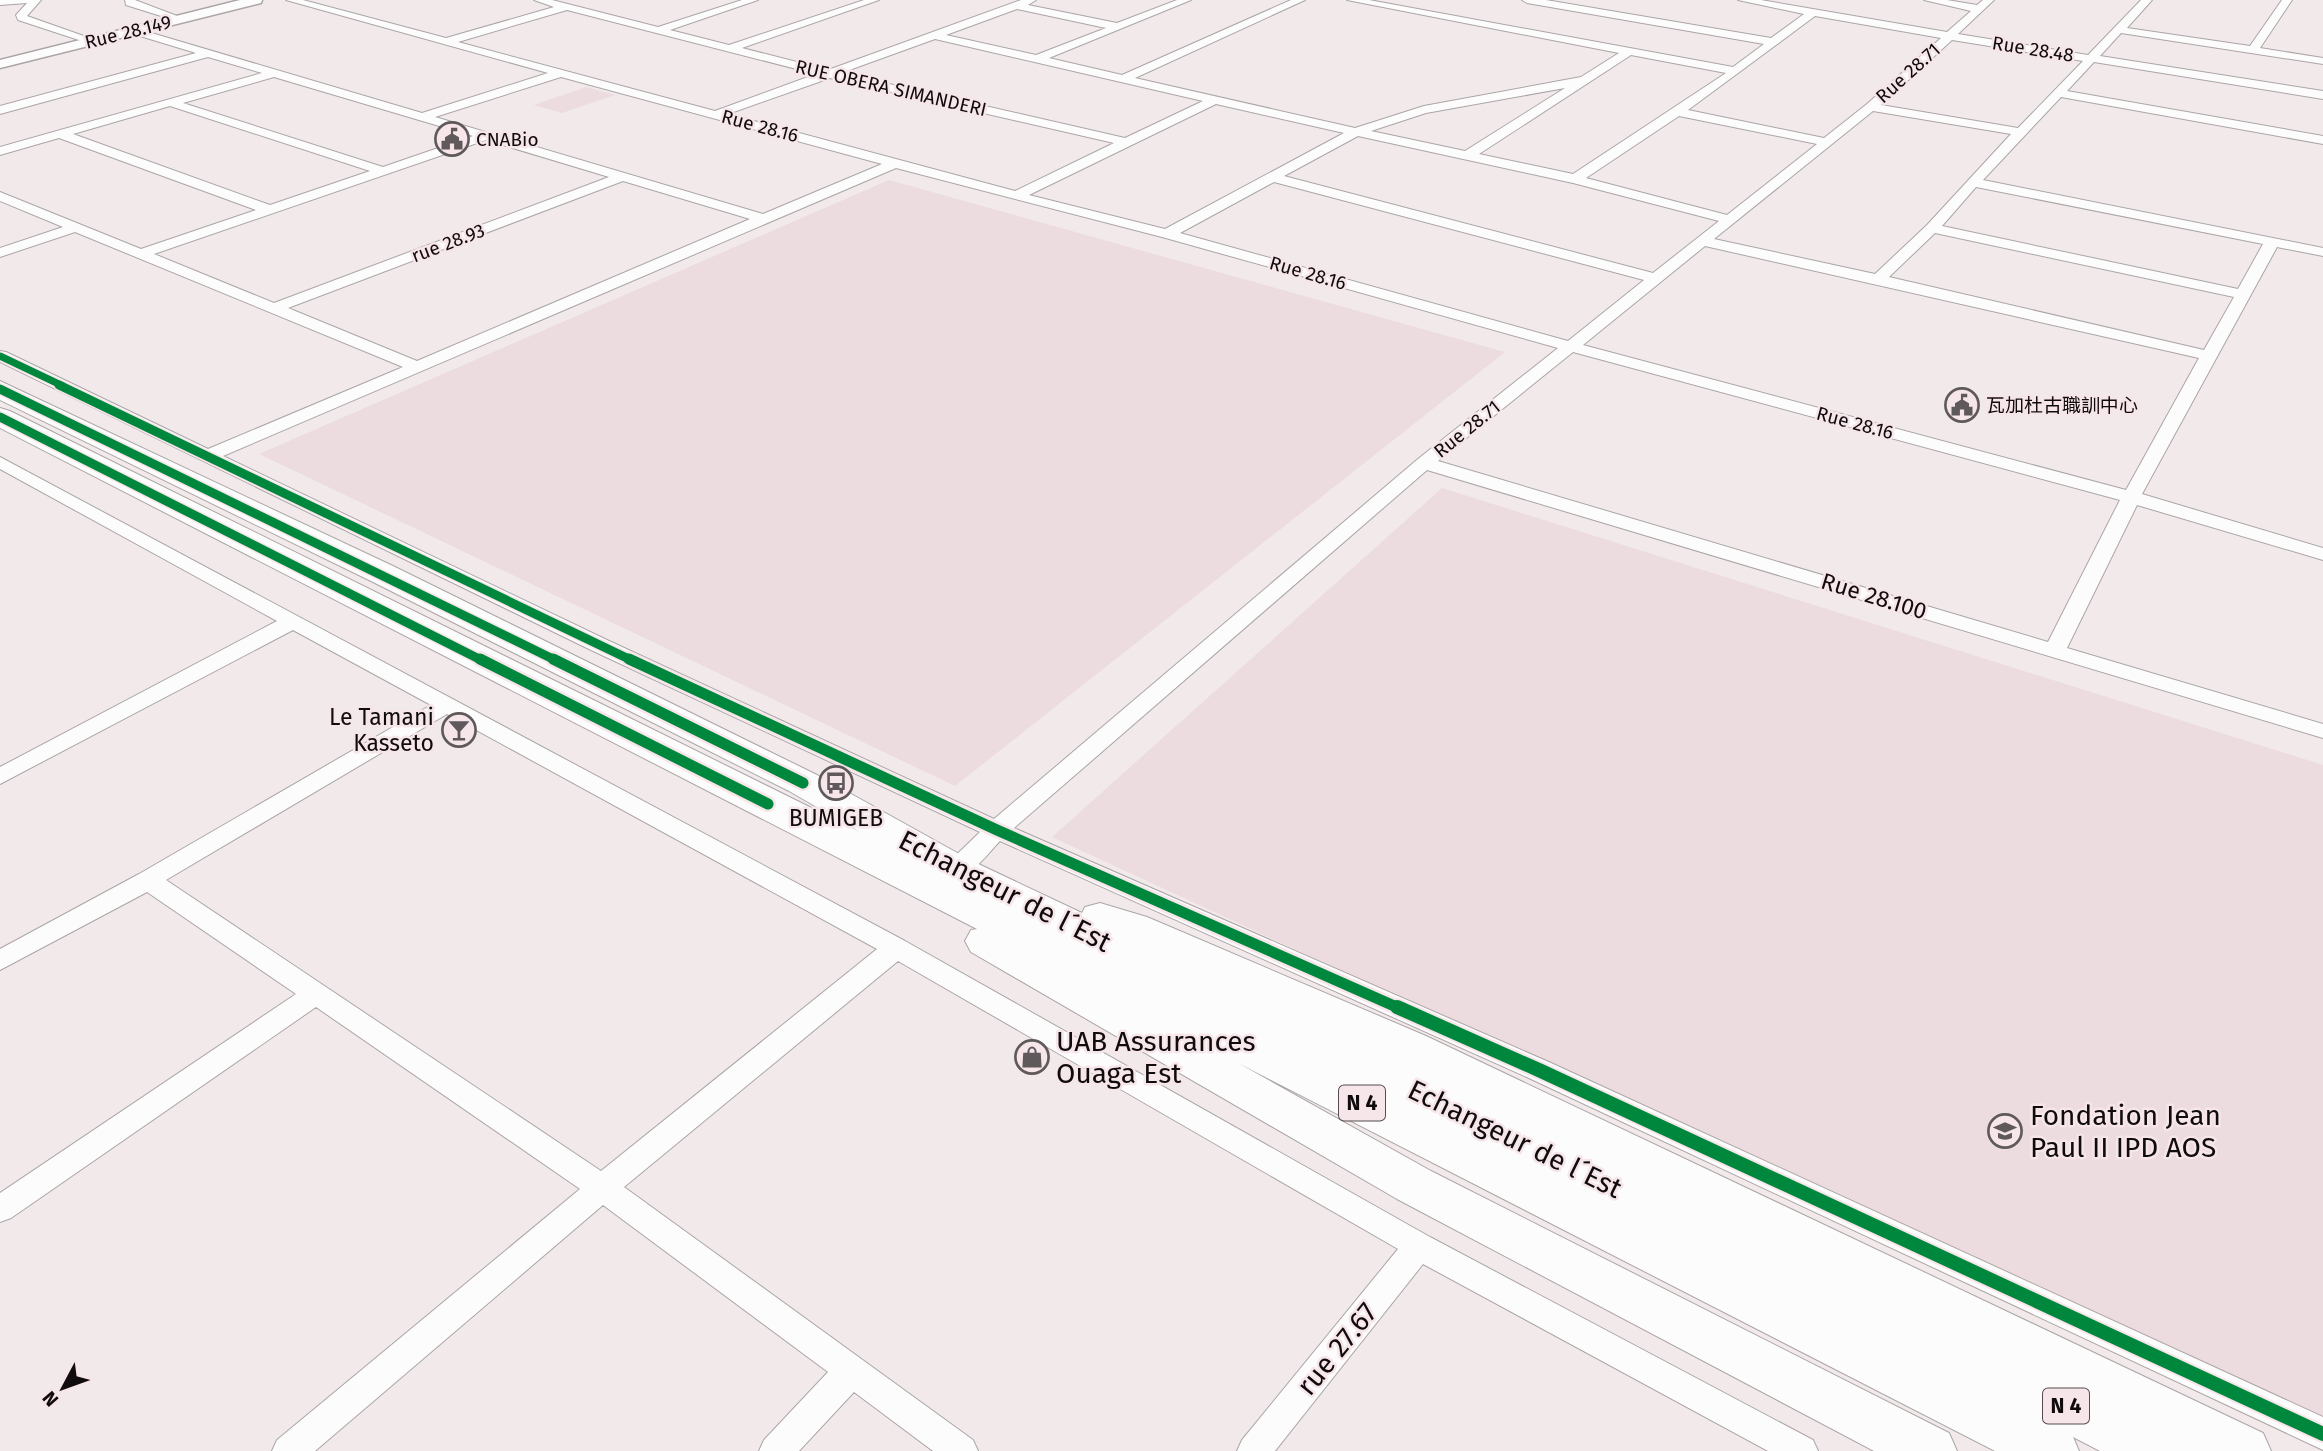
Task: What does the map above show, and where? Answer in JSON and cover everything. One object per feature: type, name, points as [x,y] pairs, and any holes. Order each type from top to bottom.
[{"type":"highway","name":"N 4","points":[[0,389],[383,574],[791,803]]},
{"type":"highway","name":"N 4","points":[[0,417],[791,803]]},
{"type":"highway","name":"Echangeur de l´Est","points":[[791,803],[956,870],[1967,1383],[2051,1451]]},
{"type":"highway","name":"Echangeur de l´Est","points":[[791,803],[1967,1383],[2156,1451]]},
{"type":"highway","points":[[791,803],[962,926],[1414,1185],[1929,1451]]},
{"type":"highway","points":[[956,870],[1132,927],[1410,1048],[2243,1451]]},
{"type":"street","points":[[0,2],[28,0]]},
{"type":"street","points":[[36,0],[21,15],[22,18],[92,41]]},
{"type":"street","points":[[130,0],[130,3],[180,19]]},
{"type":"street","name":"Rue 28.149","points":[[0,64],[256,0]]},
{"type":"street","name":"Rue 28.16","points":[[291,0],[1016,196],[1167,234],[1569,346],[2131,497],[2323,554]]},
{"type":"street","points":[[538,0],[659,30],[753,0]]},
{"type":"street","points":[[714,0],[738,5]]},
{"type":"street","points":[[731,48],[874,0]]},
{"type":"street","points":[[990,0],[1118,27]]},
{"type":"street","points":[[718,114],[1031,0]]},
{"type":"street","points":[[1038,58],[1186,0]]},
{"type":"street","points":[[1122,79],[1300,0]]},
{"type":"street","points":[[1352,0],[1735,71]]},
{"type":"street","name":"Rue 28.48","points":[[1743,0],[1949,36],[2323,95]]},
{"type":"street","points":[[1929,0],[1984,4]]},
{"type":"street","points":[[1878,279],[1932,229],[1973,182],[2147,0]]},
{"type":"street","points":[[2253,50],[2287,0]]},
{"type":"street","points":[[1525,2],[1772,42]]},
{"type":"street","name":"Rue 28.71","points":[[956,870],[997,830],[1424,463],[1871,107],[1984,4]]},
{"type":"street","points":[[445,42],[566,7]]},
{"type":"street","points":[[1486,24],[1508,12]]},
{"type":"street","points":[[1575,179],[1735,71],[1813,12]]},
{"type":"street","name":"RUE OBERA SIMANDERI","points":[[659,30],[830,74],[1125,142]]},
{"type":"street","points":[[2121,30],[2323,61]]},
{"type":"street","points":[[134,31],[764,219]]},
{"type":"street","points":[[937,36],[1575,179],[1730,220]]},
{"type":"street","points":[[1468,156],[1630,51]]},
{"type":"street","points":[[0,110],[209,53]]},
{"type":"street","points":[[0,151],[274,73]]},
{"type":"street","points":[[422,117],[560,73]]},
{"type":"street","points":[[1167,234],[1356,132],[1424,110],[1581,81]]},
{"type":"street","points":[[2059,93],[2323,140]]},
{"type":"street","points":[[1016,196],[1214,100]]},
{"type":"street","points":[[169,102],[383,171]]},
{"type":"street","points":[[1871,107],[2021,132]]},
{"type":"street","points":[[1677,111],[1826,142]]},
{"type":"street","points":[[60,134],[270,209]]},
{"type":"street","points":[[140,254],[486,136]]},
{"type":"street","points":[[206,457],[895,163]]},
{"type":"street","name":"rue 28.93","points":[[274,308],[622,177]]},
{"type":"street","points":[[1271,177],[1655,278]]},
{"type":"street","points":[[1973,182],[2323,252]]},
{"type":"street","points":[[0,196],[417,368]]},
{"type":"street","points":[[0,253],[76,227]]},
{"type":"street","points":[[1932,229],[2245,295]]},
{"type":"street","points":[[1701,242],[1878,279],[2211,356]]},
{"type":"street","points":[[2055,650],[2131,497],[2272,242]]},
{"type":"street","points":[[0,356],[599,645],[997,830],[1541,1071],[2323,1434]]},
{"type":"street","points":[[0,462],[896,948],[1419,1247],[1779,1446]]},
{"type":"street","name":"Rue 28.100","points":[[1424,463],[2322,727]]},
{"type":"street","points":[[0,777],[293,621]]},
{"type":"street","points":[[0,961],[148,880],[447,705]]},
{"type":"street","points":[[148,880],[602,1188],[961,1451]]},
{"type":"street","points":[[289,1451],[602,1188],[896,948]]},
{"type":"street","points":[[0,1209],[316,994]]},
{"type":"street","name":"rue 27.67","points":[[1254,1451],[1419,1247]]},
{"type":"street","points":[[776,1451],[851,1371]]},
{"type":"shaded area","points":[[586,87],[615,95],[562,113],[534,105]]},
{"type":"shaded area","name":"BUMIGEB","points":[[889,180],[1505,352],[955,786],[259,454]]},
{"type":"shaded area","name":"Fondation Jean Paul II IPD AOS","points":[[1442,488],[2323,765],[2323,1425],[1052,837]]},
{"type":"cycle path","points":[[0,356],[599,645],[997,830],[1541,1071],[2323,1434]]},
{"type":"cycle path","points":[[0,389],[383,574],[803,783]]},
{"type":"cycle path","points":[[0,417],[768,804]]},
{"type":"place","name":"CNABio","points":[[452,139]]},
{"type":"place","name":"瓦加杜古職訓中心","points":[[1962,405]]},
{"type":"place","name":"Le Tamani Kasseto","points":[[459,730]]},
{"type":"place","name":"BUMIGEB","points":[[836,783]]},
{"type":"place","name":"UAB Assurances Ouaga Est","points":[[1032,1057]]},
{"type":"place","name":"Fondation Jean Paul II IPD AOS","points":[[2005,1131]]}]
